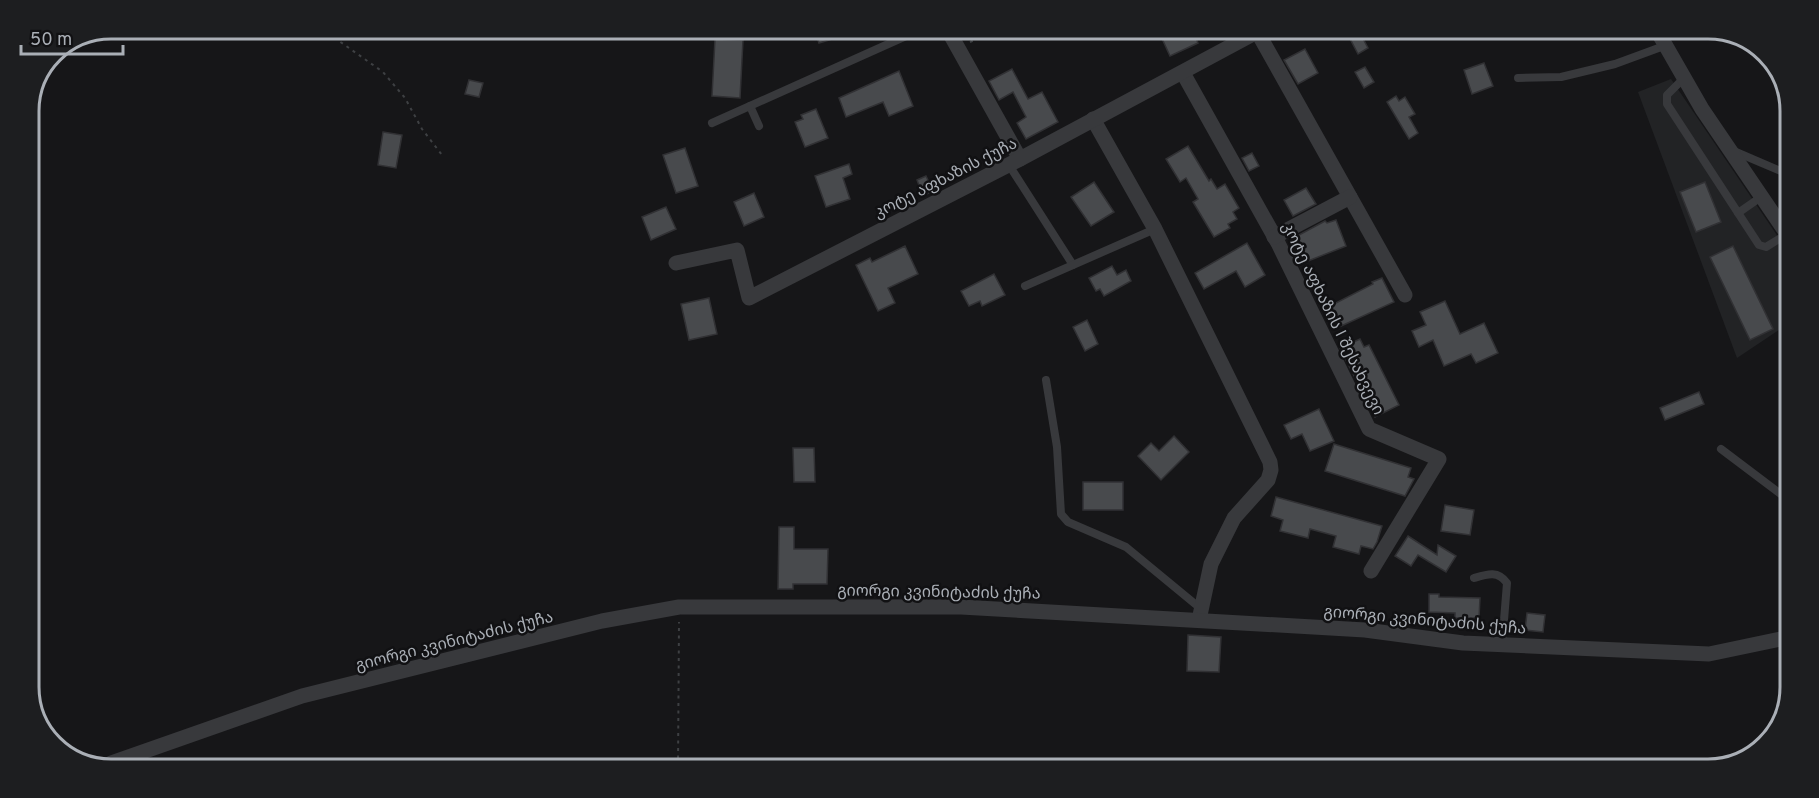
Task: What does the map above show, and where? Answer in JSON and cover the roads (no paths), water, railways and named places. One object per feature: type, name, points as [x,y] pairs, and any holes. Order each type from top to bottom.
[{"type":"street","points":[[954,39],[1015,162]]},
{"type":"street","name":"კოტე აფხაზის ქუჩა","points":[[676,263],[737,250],[748,298],[1015,162],[1246,39]]},
{"type":"street","points":[[1260,39],[1405,295]]},
{"type":"street","points":[[1661,40],[1683,79],[1780,224]]},
{"type":"street","name":"კოტე აფხაზის I შესახვევი","points":[[1183,73],[1274,237],[1369,429],[1439,459],[1371,571]]},
{"type":"street","points":[[1093,119],[1155,229],[1270,462],[1271,470],[1268,480],[1234,518],[1224,536],[1211,564],[1199,614]]},
{"type":"street","points":[[1274,237],[1350,197]]},
{"type":"street","name":"გიორგი კვინიტაძის ქუჩა","points":[[125,759],[302,696],[602,621],[679,607],[961,607],[1199,614],[1365,630],[1463,643],[1709,654],[1780,640]]},
{"type":"lane","points":[[712,123],[899,39]]},
{"type":"lane","points":[[1518,78],[1561,77],[1615,64],[1661,40]]},
{"type":"lane","points":[[1683,79],[1667,95],[1667,104],[1761,247],[1766,248],[1780,240]]},
{"type":"lane","points":[[750,106],[759,126]]},
{"type":"lane","points":[[1729,150],[1780,171]]},
{"type":"lane","points":[[1015,162],[1073,265]]},
{"type":"lane","points":[[1738,213],[1761,197]]},
{"type":"lane","points":[[1024,286],[1155,229]]},
{"type":"lane","points":[[1046,380],[1057,447],[1061,514],[1068,522],[1126,547],[1199,614]]},
{"type":"lane","points":[[1721,449],[1780,493]]},
{"type":"lane","points":[[1474,578],[1492,573],[1503,576],[1507,583],[1502,645]]}]
